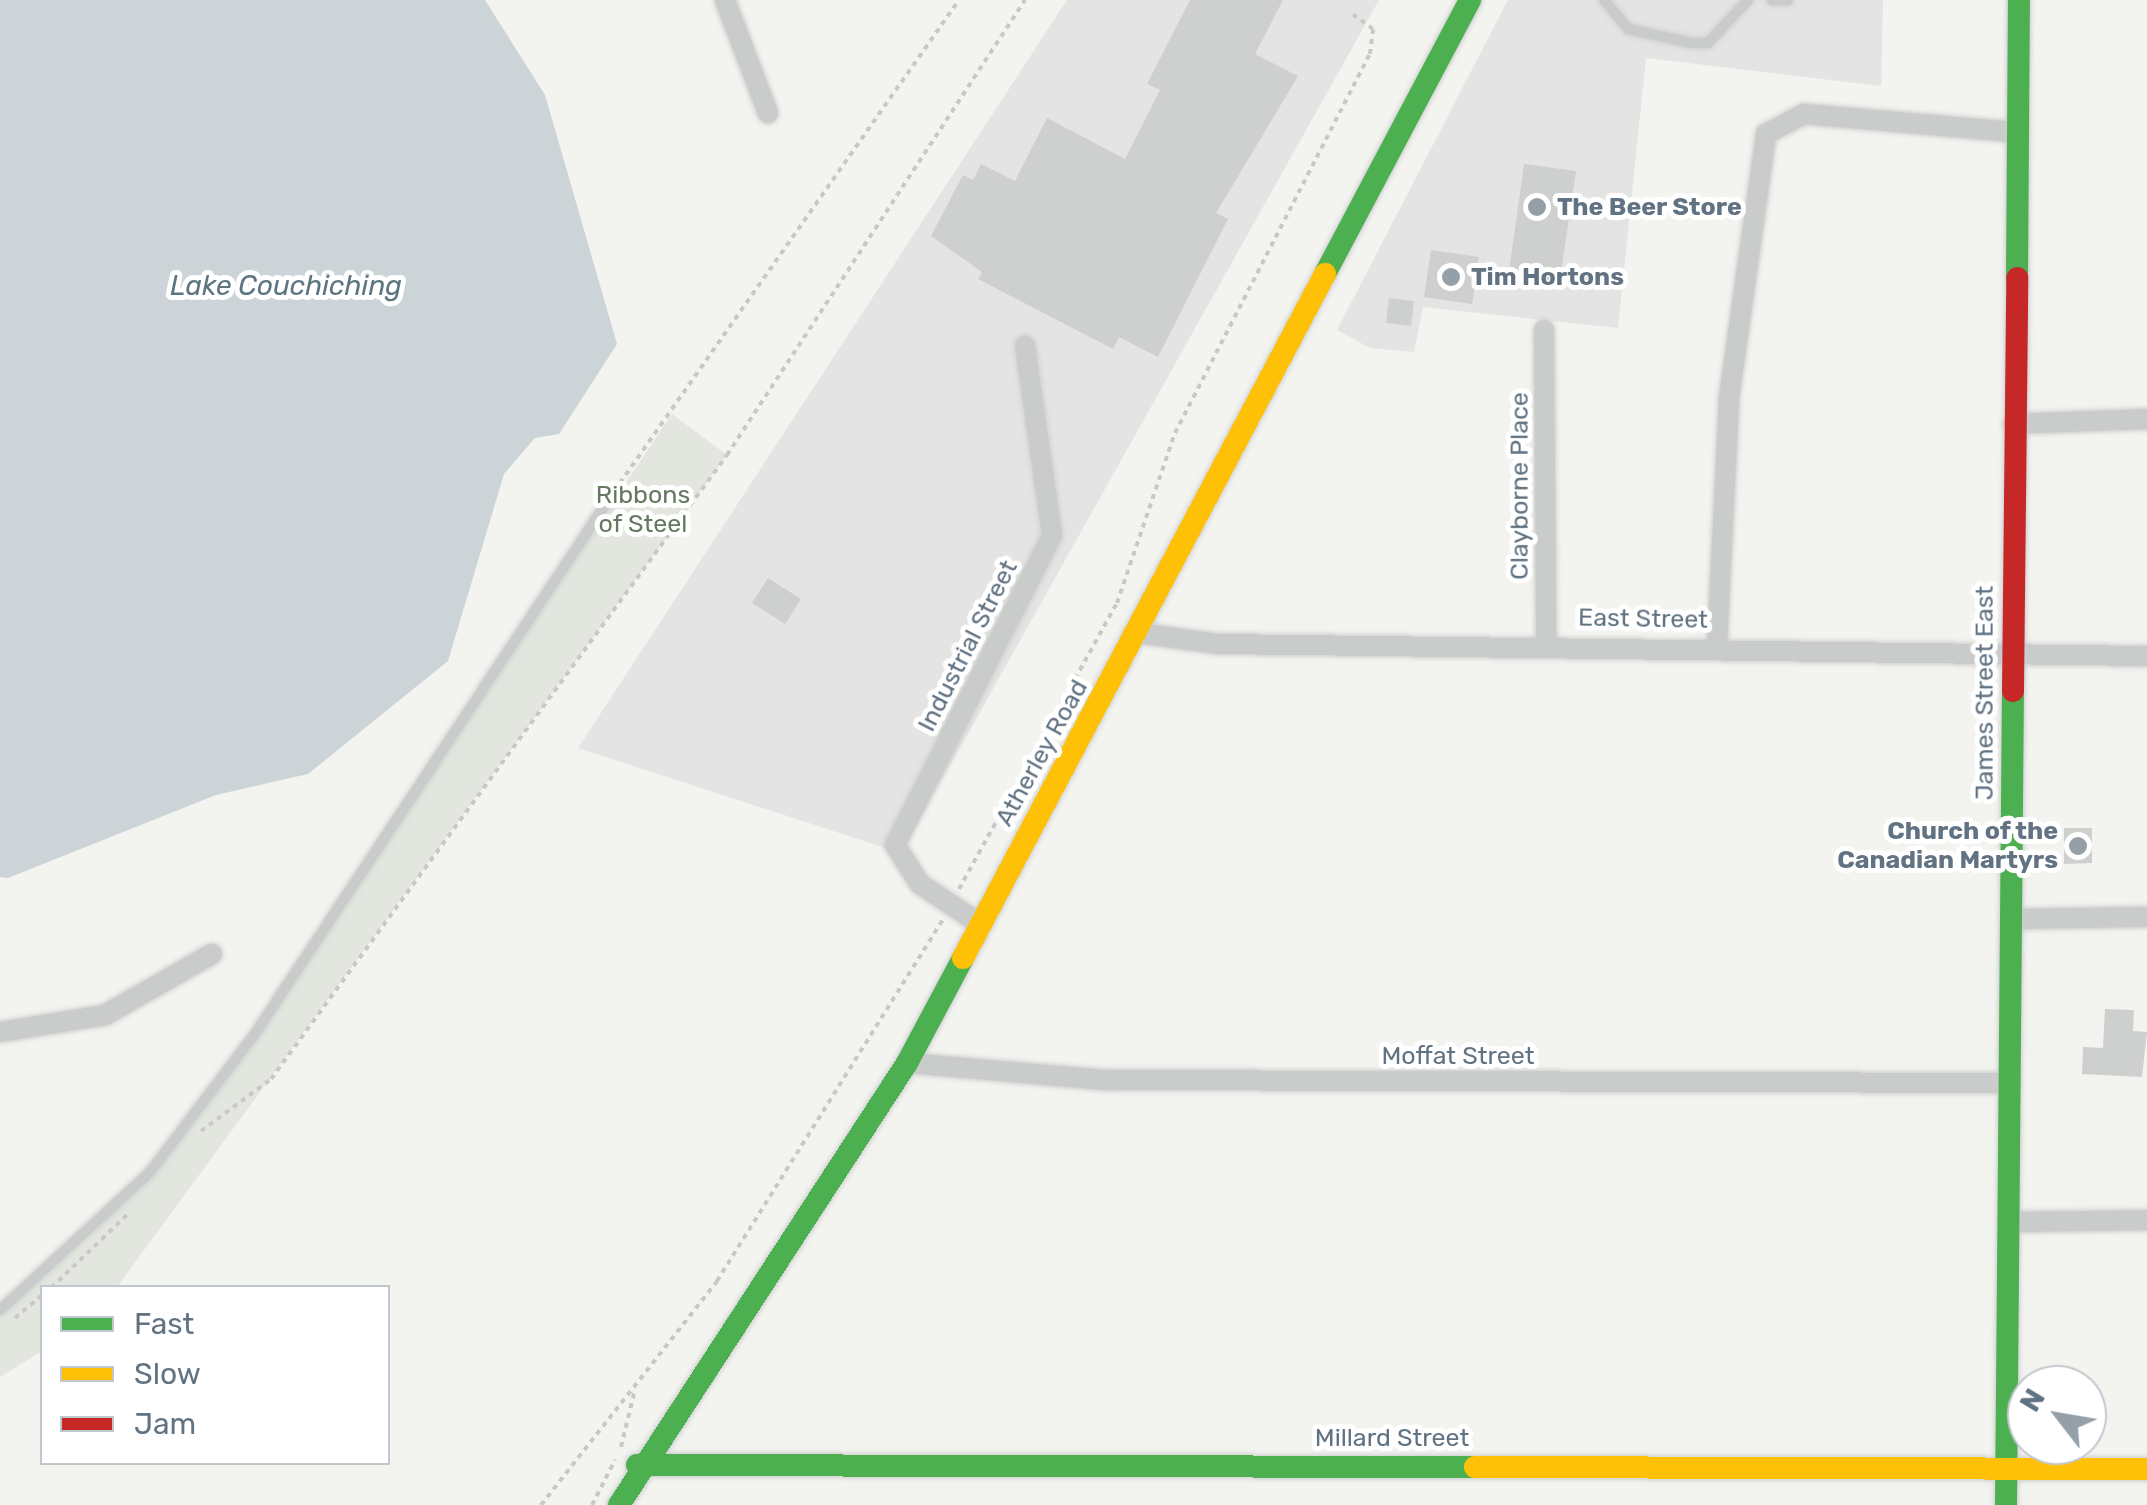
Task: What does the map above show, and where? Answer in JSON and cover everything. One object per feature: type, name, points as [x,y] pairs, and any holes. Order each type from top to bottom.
[{"type":"street","points":[[725,0],[768,113]]},
{"type":"street","name":"Atherley Road","points":[[619,1505],[637,1465],[907,1064],[1138,634],[1470,0]]},
{"type":"street","name":"James Street East","points":[[2006,1505],[2019,0]]},
{"type":"street","points":[[1717,645],[1730,398],[1766,134],[1804,114],[2016,132]]},
{"type":"street","name":"Clayborne Place","points":[[1544,330],[1546,642]]},
{"type":"street","name":"Industrial Street","points":[[980,924],[908,872],[895,845],[1052,535],[1025,346]]},
{"type":"street","points":[[2013,424],[2147,418]]},
{"type":"street","name":"East Street","points":[[1138,634],[1218,644],[1546,642],[2147,656]]},
{"type":"street","points":[[2013,919],[2147,917]]},
{"type":"street","points":[[0,1032],[105,1014],[212,954]]},
{"type":"street","name":"Moffat Street","points":[[907,1064],[1106,1080],[2011,1083]]},
{"type":"street","points":[[2009,1222],[2147,1220]]},
{"type":"street","name":"Millard Street","points":[[637,1465],[2147,1469]]},
{"type":"lane","points":[[1604,0],[1628,30],[1692,44],[1708,43],[1748,0]]},
{"type":"lane","points":[[1772,0],[1788,0]]},
{"type":"lane","points":[[0,1310],[150,1172],[254,1036],[613,493]]},
{"type":"path","points":[[613,493],[960,0]]},
{"type":"path","points":[[272,1079],[727,455],[1025,0]]},
{"type":"path","points":[[540,1505],[636,1388],[833,1104],[950,905],[1117,603],[1175,433],[1370,54],[1373,29],[1352,14]]},
{"type":"path","points":[[0,1330],[40,1297]]},
{"type":"path","points":[[592,1505],[626,1434],[636,1388]]},
{"type":"shaded area","points":[[1067,0],[1379,0],[901,853],[578,748]]},
{"type":"shaded area","points":[[1508,0],[1883,0],[1881,86],[1646,58],[1618,328],[1423,307],[1414,352],[1370,348],[1337,330]]},
{"type":"green space","name":"Ribbons of Steel","points":[[672,414],[727,455],[118,1285],[40,1285],[40,1352],[0,1377],[0,1310],[150,1172],[254,1035]]},
{"type":"water","name":"Lake Couchiching","points":[[0,0],[485,0],[545,95],[617,344],[559,434],[535,438],[504,474],[448,661],[308,774],[216,795],[8,878],[0,877]]},
{"type":"building","points":[[1190,0],[1283,0],[1255,54],[1298,76],[1216,213],[1228,219],[1158,357],[1119,337],[1113,349],[978,279],[982,272],[931,236],[963,175],[973,180],[981,164],[1015,181],[1047,118],[1125,159],[1160,90],[1147,84]]},
{"type":"building","points":[[1524,164],[1576,171],[1559,286],[1508,279]]},
{"type":"building","name":"Tim Hortons","points":[[1431,250],[1479,257],[1472,304],[1424,297]]},
{"type":"building","points":[[1389,298],[1414,301],[1411,326],[1386,323]]},
{"type":"building","points":[[768,578],[801,599],[785,624],[752,603]]},
{"type":"building","name":"Church of the Canadian Martyrs","points":[[2064,828],[2092,828],[2092,863],[2064,864]]},
{"type":"building","points":[[2105,1009],[2134,1010],[2133,1031],[2147,1032],[2142,1077],[2082,1074],[2083,1047],[2103,1048]]},
{"type":"traffic: fast","points":[[1325,274],[1470,0]]},
{"type":"traffic: fast","points":[[2017,278],[2019,0]]},
{"type":"traffic: fast","points":[[2006,1505],[2013,691]]},
{"type":"traffic: fast","points":[[619,1505],[907,1063],[963,958]]},
{"type":"traffic: fast","points":[[637,1465],[1475,1467]]},
{"type":"traffic: slow","points":[[963,958],[1325,274]]},
{"type":"traffic: slow","points":[[1475,1467],[2147,1469]]},
{"type":"traffic: jam","points":[[2013,691],[2017,278]]},
{"type":"place","name":"The Beer Store","points":[[1537,207]]},
{"type":"place","name":"Tim Hortons","points":[[1451,277]]},
{"type":"place","name":"Church of the Canadian Martyrs","points":[[2078,846]]}]
